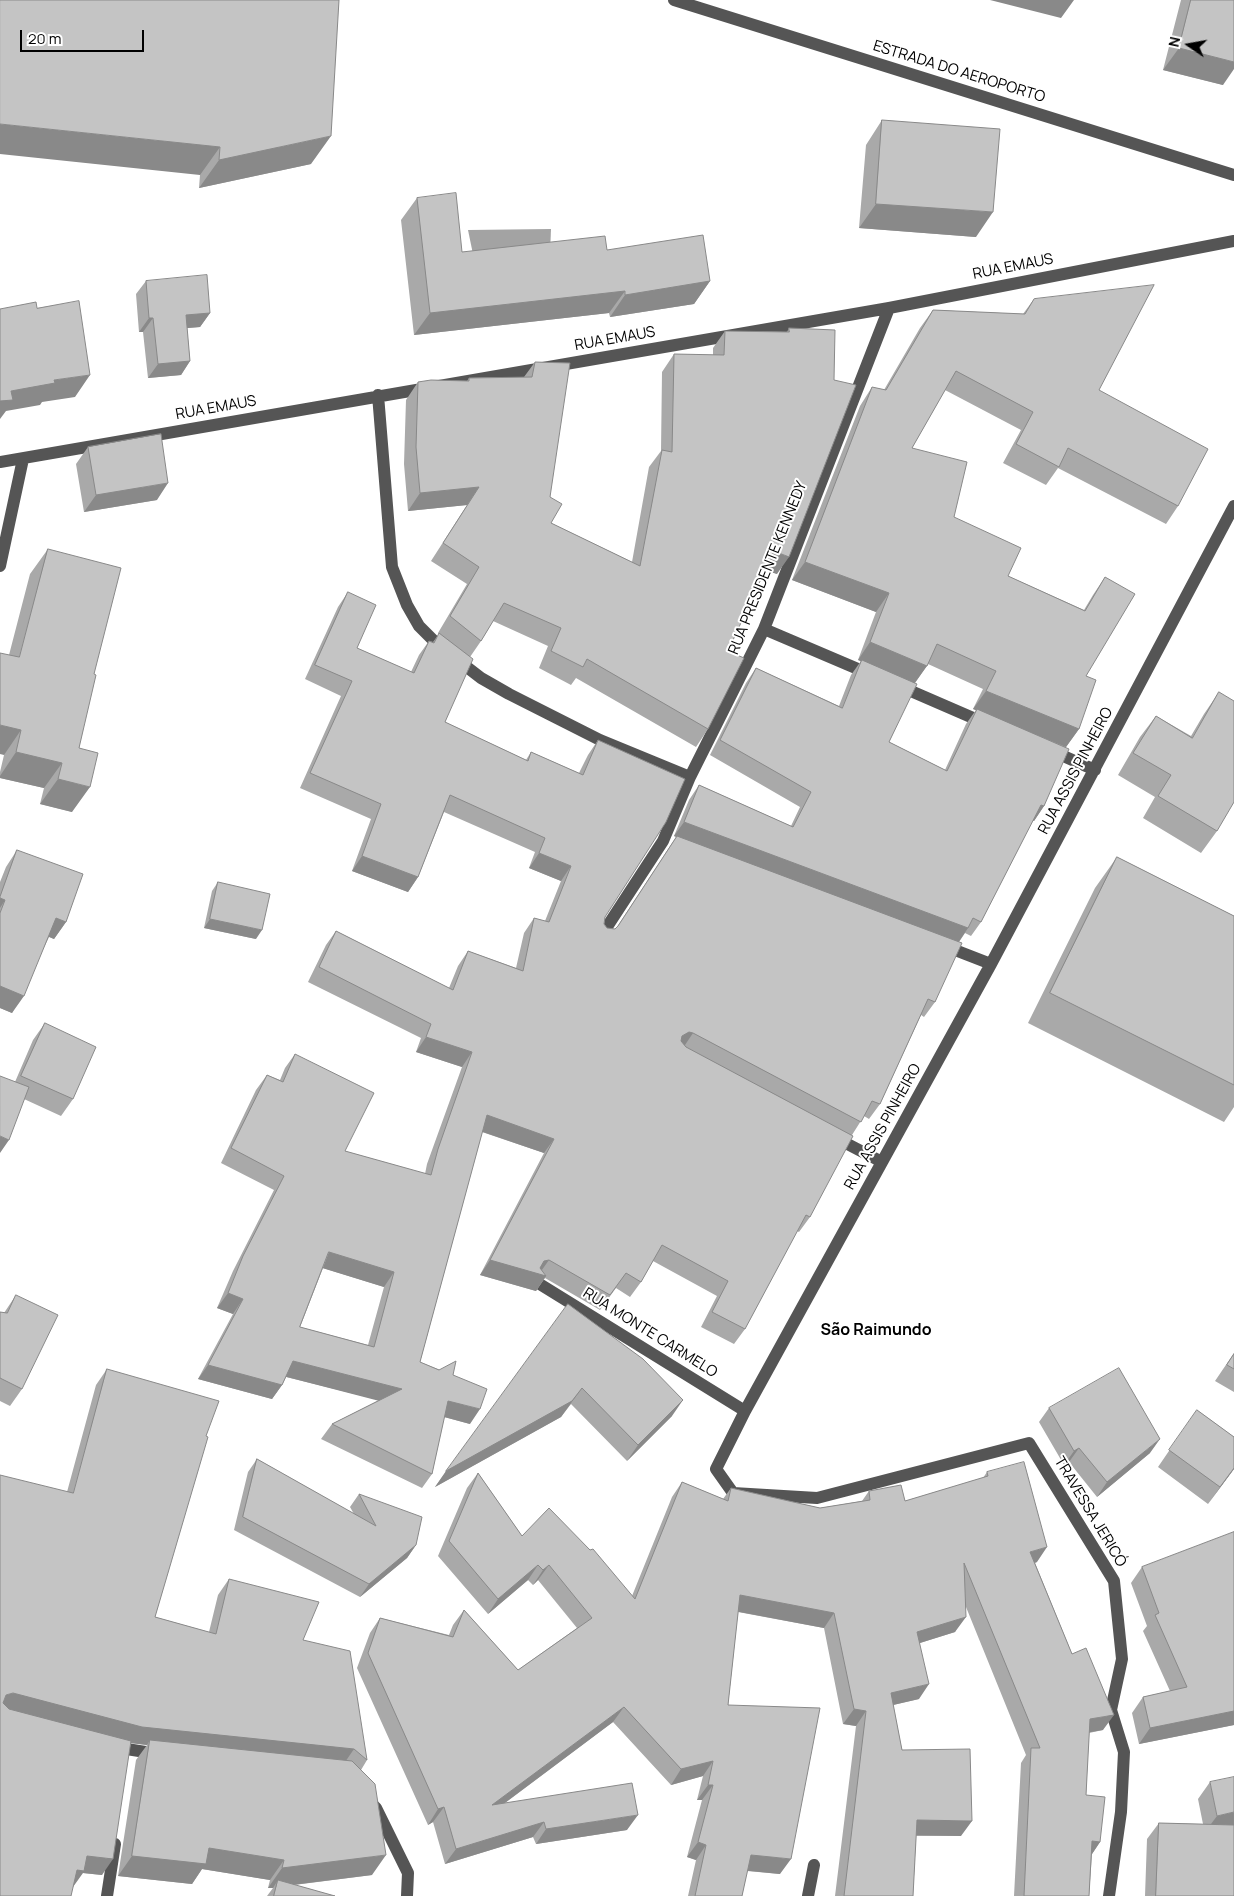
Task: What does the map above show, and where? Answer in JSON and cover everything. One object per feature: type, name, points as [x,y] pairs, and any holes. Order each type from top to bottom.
[{"type":"street","name":"ESTRADA DO AEROPORTO","points":[[674,0],[1234,175]]},
{"type":"street","name":"RUA EMAUS","points":[[0,462],[889,308],[1234,241]]},
{"type":"street","name":"RUA PRESIDENTE KENNEDY","points":[[601,936],[668,843],[690,777],[764,629],[889,308]]},
{"type":"street","points":[[378,396],[392,567],[407,605],[419,626],[437,644],[481,678],[509,694],[600,740],[690,777]]},
{"type":"street","points":[[0,566],[23,458]]},
{"type":"street","name":"RUA ASSIS PINHEIRO","points":[[1030,1443],[817,1498],[733,1493],[716,1469],[744,1411],[991,964],[1234,506]]},
{"type":"street","points":[[764,629],[997,728]]},
{"type":"street","points":[[1042,747],[1095,770]]},
{"type":"street","points":[[928,940],[991,964]]},
{"type":"street","points":[[820,1130],[882,1162]]},
{"type":"street","name":"RUA MONTE CARMELO","points":[[538,1283],[744,1411]]},
{"type":"street","name":"TRAVESSA JERICÓ","points":[[1030,1443],[1114,1581],[1122,1660],[1111,1710],[1124,1752],[1121,1812],[1109,1896]]},
{"type":"street","points":[[101,1743],[128,1755],[168,1755]]},
{"type":"street","points":[[362,1794],[376,1808],[408,1873],[407,1896]]},
{"type":"street","points":[[107,1896],[117,1828]]},
{"type":"street","points":[[808,1896],[814,1865]]},
{"type":"shaded area","points":[[551,229],[550,254],[474,259],[468,230]]},
{"type":"building","points":[[0,0],[339,0],[331,136],[219,160],[220,147],[0,124]]},
{"type":"building","points":[[1191,0],[1234,0],[1234,62],[1179,48]]},
{"type":"building","points":[[882,120],[1000,129],[993,212],[876,204]]},
{"type":"building","points":[[456,193],[462,252],[605,236],[607,250],[703,235],[710,281],[625,295],[625,291],[430,313],[417,198]]},
{"type":"building","points":[[207,275],[210,313],[186,315],[190,361],[158,364],[153,318],[149,318],[146,281]]},
{"type":"building","points":[[1154,285],[1099,390],[1208,449],[1178,506],[1068,448],[1059,467],[1016,444],[1033,412],[956,371],[912,448],[967,462],[954,517],[1021,548],[1008,576],[1085,611],[1105,577],[1135,594],[1086,676],[1096,680],[1079,729],[986,691],[996,671],[937,644],[927,666],[870,642],[889,593],[805,562],[872,387],[886,390],[933,310],[1025,314],[1034,299]]},
{"type":"building","points":[[79,301],[90,375],[54,380],[55,383],[11,391],[13,400],[0,401],[0,309],[36,302],[37,308]]},
{"type":"building","points":[[789,328],[835,330],[834,380],[856,385],[789,557],[774,551],[728,651],[744,658],[708,729],[587,659],[583,667],[551,651],[561,628],[504,603],[481,641],[450,616],[479,567],[443,543],[479,487],[420,493],[416,447],[418,382],[431,380],[469,381],[469,378],[532,377],[535,362],[570,363],[550,497],[562,504],[551,523],[640,566],[662,450],[672,452],[674,354],[724,355],[725,331],[789,332]]},
{"type":"building","points":[[161,434],[168,483],[96,495],[88,447]]},
{"type":"building","points":[[48,549],[121,568],[94,674],[96,675],[79,748],[98,753],[90,787],[58,779],[62,763],[16,752],[21,730],[0,725],[0,653],[19,657]]},
{"type":"building","points":[[348,592],[376,605],[357,648],[414,673],[429,641],[434,643],[439,633],[473,659],[445,722],[528,761],[531,752],[583,775],[598,740],[685,779],[666,822],[605,917],[604,924],[607,928],[615,929],[618,926],[677,836],[962,943],[935,1002],[928,999],[880,1104],[872,1101],[861,1122],[693,1033],[689,1032],[682,1036],[681,1041],[686,1047],[853,1136],[810,1217],[806,1215],[745,1329],[712,1312],[728,1281],[662,1245],[641,1282],[626,1273],[610,1295],[549,1260],[544,1261],[540,1268],[546,1276],[490,1260],[554,1139],[487,1115],[420,1362],[439,1370],[456,1361],[453,1375],[487,1389],[480,1409],[448,1401],[432,1474],[332,1424],[402,1389],[293,1361],[282,1385],[208,1365],[243,1299],[228,1293],[243,1256],[284,1176],[231,1148],[267,1075],[283,1082],[295,1054],[374,1093],[345,1151],[431,1175],[438,1149],[472,1052],[426,1037],[431,1024],[319,967],[336,931],[453,990],[468,951],[523,971],[534,918],[549,922],[571,866],[539,853],[545,838],[450,795],[418,877],[362,856],[381,804],[310,773],[352,681],[315,665]],"holes":[[[329,1252],[394,1272],[374,1347],[300,1327]]]},
{"type":"building","points":[[862,660],[917,684],[889,742],[947,771],[977,709],[1069,749],[1044,806],[1041,805],[981,922],[973,918],[968,928],[684,822],[699,785],[793,827],[811,792],[720,740],[756,668],[842,708]]},
{"type":"building","points":[[1219,692],[1234,701],[1234,802],[1217,831],[1158,796],[1171,775],[1133,753],[1156,716],[1192,738]]},
{"type":"building","points":[[17,850],[83,874],[66,922],[56,918],[24,996],[0,986],[0,913],[5,900],[0,897]]},
{"type":"building","points":[[1117,857],[1234,916],[1234,1085],[1050,993]]},
{"type":"building","points":[[218,882],[270,894],[262,930],[210,919]]},
{"type":"building","points":[[45,1023],[96,1047],[73,1099],[21,1076]]},
{"type":"building","points":[[0,1076],[29,1087],[9,1140],[0,1136]]},
{"type":"building","points":[[16,1295],[58,1315],[22,1389],[0,1378],[0,1312],[7,1313]]},
{"type":"building","points":[[568,1304],[643,1359],[683,1400],[638,1445],[582,1388],[572,1401],[446,1471]]},
{"type":"building","points":[[1234,1354],[1234,1369],[1227,1365]]},
{"type":"building","points":[[1119,1368],[1160,1439],[1107,1482],[1079,1448],[1074,1451],[1049,1408]]},
{"type":"building","points":[[107,1369],[219,1401],[206,1436],[208,1437],[155,1617],[216,1634],[229,1579],[319,1602],[303,1640],[350,1651],[367,1760],[354,1749],[142,1727],[13,1693],[6,1695],[3,1703],[9,1709],[131,1741],[113,1859],[87,1856],[84,1871],[77,1870],[71,1896],[0,1896],[0,1475],[73,1493]]},
{"type":"building","points":[[1197,1410],[1234,1437],[1234,1468],[1220,1487],[1169,1450]]},
{"type":"building","points":[[257,1459],[376,1526],[359,1494],[422,1517],[416,1545],[369,1584],[243,1517]]},
{"type":"building","points":[[1024,1462],[1047,1547],[1030,1552],[1072,1654],[1086,1648],[1114,1715],[1090,1719],[1086,1795],[1105,1797],[1100,1842],[1092,1841],[1089,1896],[1024,1896],[1031,1748],[1040,1748],[964,1563],[966,1617],[917,1632],[929,1684],[891,1693],[902,1750],[970,1749],[972,1821],[917,1820],[913,1896],[844,1896],[866,1711],[854,1709],[834,1613],[740,1595],[728,1705],[820,1708],[791,1859],[751,1855],[742,1896],[695,1896],[706,1845],[698,1842],[713,1785],[708,1785],[713,1761],[681,1769],[624,1707],[492,1805],[632,1783],[638,1815],[546,1829],[544,1822],[456,1849],[444,1807],[438,1809],[368,1653],[380,1618],[453,1637],[464,1610],[518,1670],[592,1618],[549,1565],[543,1570],[538,1565],[498,1599],[449,1541],[478,1473],[522,1536],[549,1508],[590,1550],[593,1549],[635,1599],[682,1482],[728,1501],[731,1488],[820,1508],[870,1500],[869,1491],[901,1485],[905,1501],[988,1476],[987,1472]]},
{"type":"building","points":[[1234,1532],[1234,1711],[1150,1728],[1143,1697],[1187,1687],[1155,1615],[1159,1613],[1142,1567]]},
{"type":"building","points":[[150,1740],[352,1761],[375,1784],[386,1855],[282,1868],[284,1860],[209,1848],[206,1864],[132,1856]]},
{"type":"building","points":[[1234,1777],[1234,1812],[1217,1816],[1210,1782]]},
{"type":"building","points":[[1159,1823],[1234,1825],[1234,1896],[1156,1896]]},
{"type":"building","points":[[278,1880],[335,1896],[274,1896]]},
{"type":"district","name":"São Raimundo","points":[[876,1331]]}]
